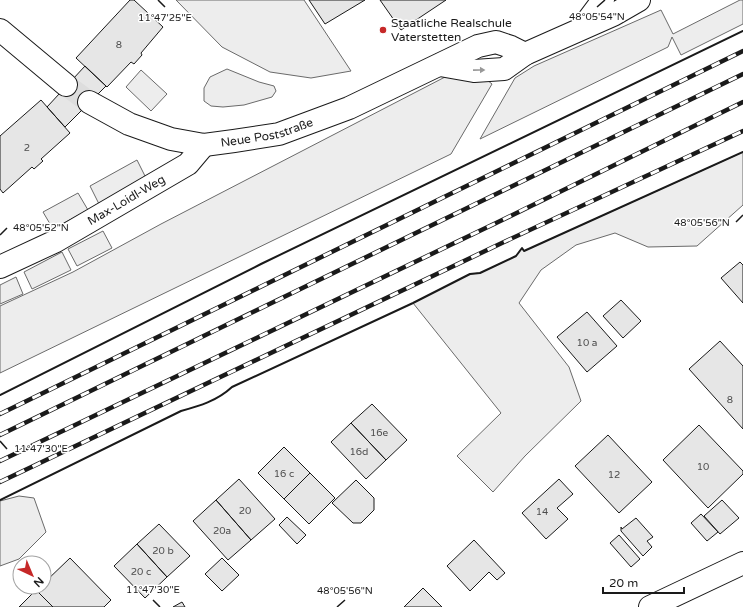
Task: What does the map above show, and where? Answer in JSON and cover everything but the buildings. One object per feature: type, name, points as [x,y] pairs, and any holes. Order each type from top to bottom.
[{"type":"street","name":"Neue Poststraße","points":[[582,28],[603,0]]},
{"type":"street","name":"Neue Poststraße","points":[[89,102],[129,124],[171,139],[204,145],[280,134],[349,108],[440,65],[474,71],[504,69],[525,54],[612,15],[639,0]]},
{"type":"street","points":[[0,30],[66,86]]},
{"type":"street","name":"Max-Loidl-Weg","points":[[0,267],[56,241],[188,164],[204,145]]},
{"type":"street","points":[[650,607],[743,563]]},
{"type":"shaded area","points":[[176,0],[304,0],[351,71],[311,78],[270,72],[222,47]]},
{"type":"shaded area","points":[[740,0],[743,0],[743,24],[681,55],[672,37],[668,47],[480,139],[515,78],[534,66],[661,10],[673,34]]},
{"type":"shaded area","points":[[227,69],[259,82],[274,86],[276,91],[272,97],[244,105],[223,107],[211,106],[204,101],[204,88],[210,77]]},
{"type":"shaded area","points":[[141,70],[167,94],[151,111],[126,87]]},
{"type":"shaded area","points":[[482,76],[492,84],[451,154],[0,373],[0,306],[73,272],[161,224],[445,77]]},
{"type":"shaded area","points":[[743,152],[743,205],[697,246],[648,247],[615,233],[576,245],[541,270],[519,303],[569,367],[581,401],[525,456],[493,492],[457,456],[501,413],[413,303],[470,274],[480,273],[516,256],[522,248],[524,251]]},
{"type":"shaded area","points":[[137,160],[146,178],[99,204],[90,186]]},
{"type":"shaded area","points":[[78,193],[88,210],[53,229],[43,212]]},
{"type":"shaded area","points":[[103,231],[112,248],[77,266],[68,249]]},
{"type":"shaded area","points":[[62,252],[71,270],[32,289],[24,272]]},
{"type":"shaded area","points":[[16,277],[23,294],[0,304],[0,285]]},
{"type":"shaded area","points":[[19,496],[34,498],[46,532],[23,555],[12,555],[12,562],[0,566],[0,501]]},
{"type":"tunnel","points":[[66,85],[89,102]]},
{"type":"railway","points":[[0,414],[743,51]]},
{"type":"railway","points":[[0,435],[743,74]]},
{"type":"railway","points":[[0,461],[494,224],[743,102]]},
{"type":"railway","points":[[0,482],[504,242],[743,131]]},
{"type":"wall","points":[[0,395],[261,264],[743,31]]},
{"type":"wall","points":[[0,500],[181,411],[214,399],[232,387],[413,303],[470,274],[480,273],[516,256],[522,248],[524,251],[743,152]]},
{"type":"place","name":"Staatliche Realschule Vaterstetten","points":[[383,30]]}]
